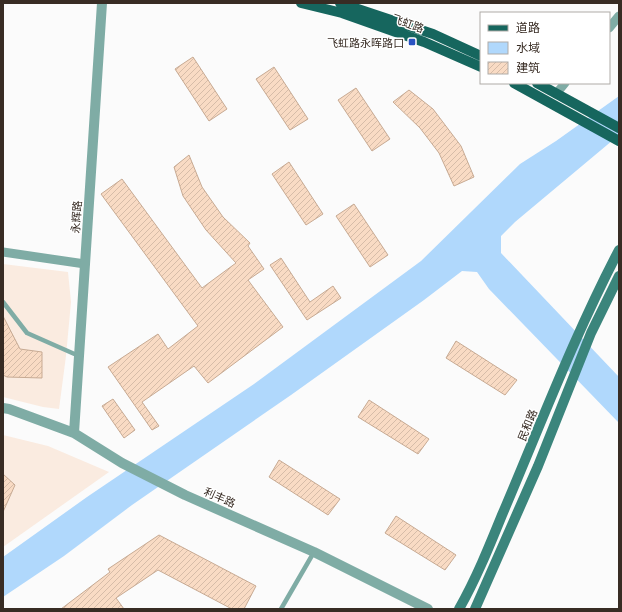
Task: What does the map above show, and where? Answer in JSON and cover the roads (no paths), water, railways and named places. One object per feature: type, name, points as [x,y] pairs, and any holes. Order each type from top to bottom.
[{"type":"main road","name":"飞虹路","points":[[301,3],[342,13],[424,42],[480,67]]},
{"type":"main road","name":"飞虹路","points":[[340,3],[433,34],[480,56]]},
{"type":"main road","points":[[516,84],[618,141]]},
{"type":"main road","points":[[539,84],[619,128]]},
{"type":"main road","name":"民和路","points":[[459,609],[471,588],[582,325],[619,250]]},
{"type":"main road","points":[[475,609],[538,466],[591,333],[619,276]]},
{"type":"street","name":"永辉路","points":[[74,433],[102,3]]},
{"type":"street","points":[[610,27],[619,16]]},
{"type":"street","points":[[556,94],[564,84]]},
{"type":"street","points":[[3,252],[85,264]]},
{"type":"street","name":"利丰路","points":[[3,408],[74,433],[122,463],[185,495],[314,552],[428,609]]},
{"type":"lane","points":[[3,302],[27,333],[80,356]]},
{"type":"lane","points":[[281,609],[314,552]]},
{"type":"water","points":[[619,96],[619,135],[515,222],[501,236],[501,253],[619,377],[619,423],[489,289],[477,272],[462,271],[291,395],[132,505],[64,556],[3,597],[3,557],[87,497],[254,384],[421,261],[520,164],[556,141]]},
{"type":"place","name":"飞虹路永晖路口","points":[[412,42]]}]
